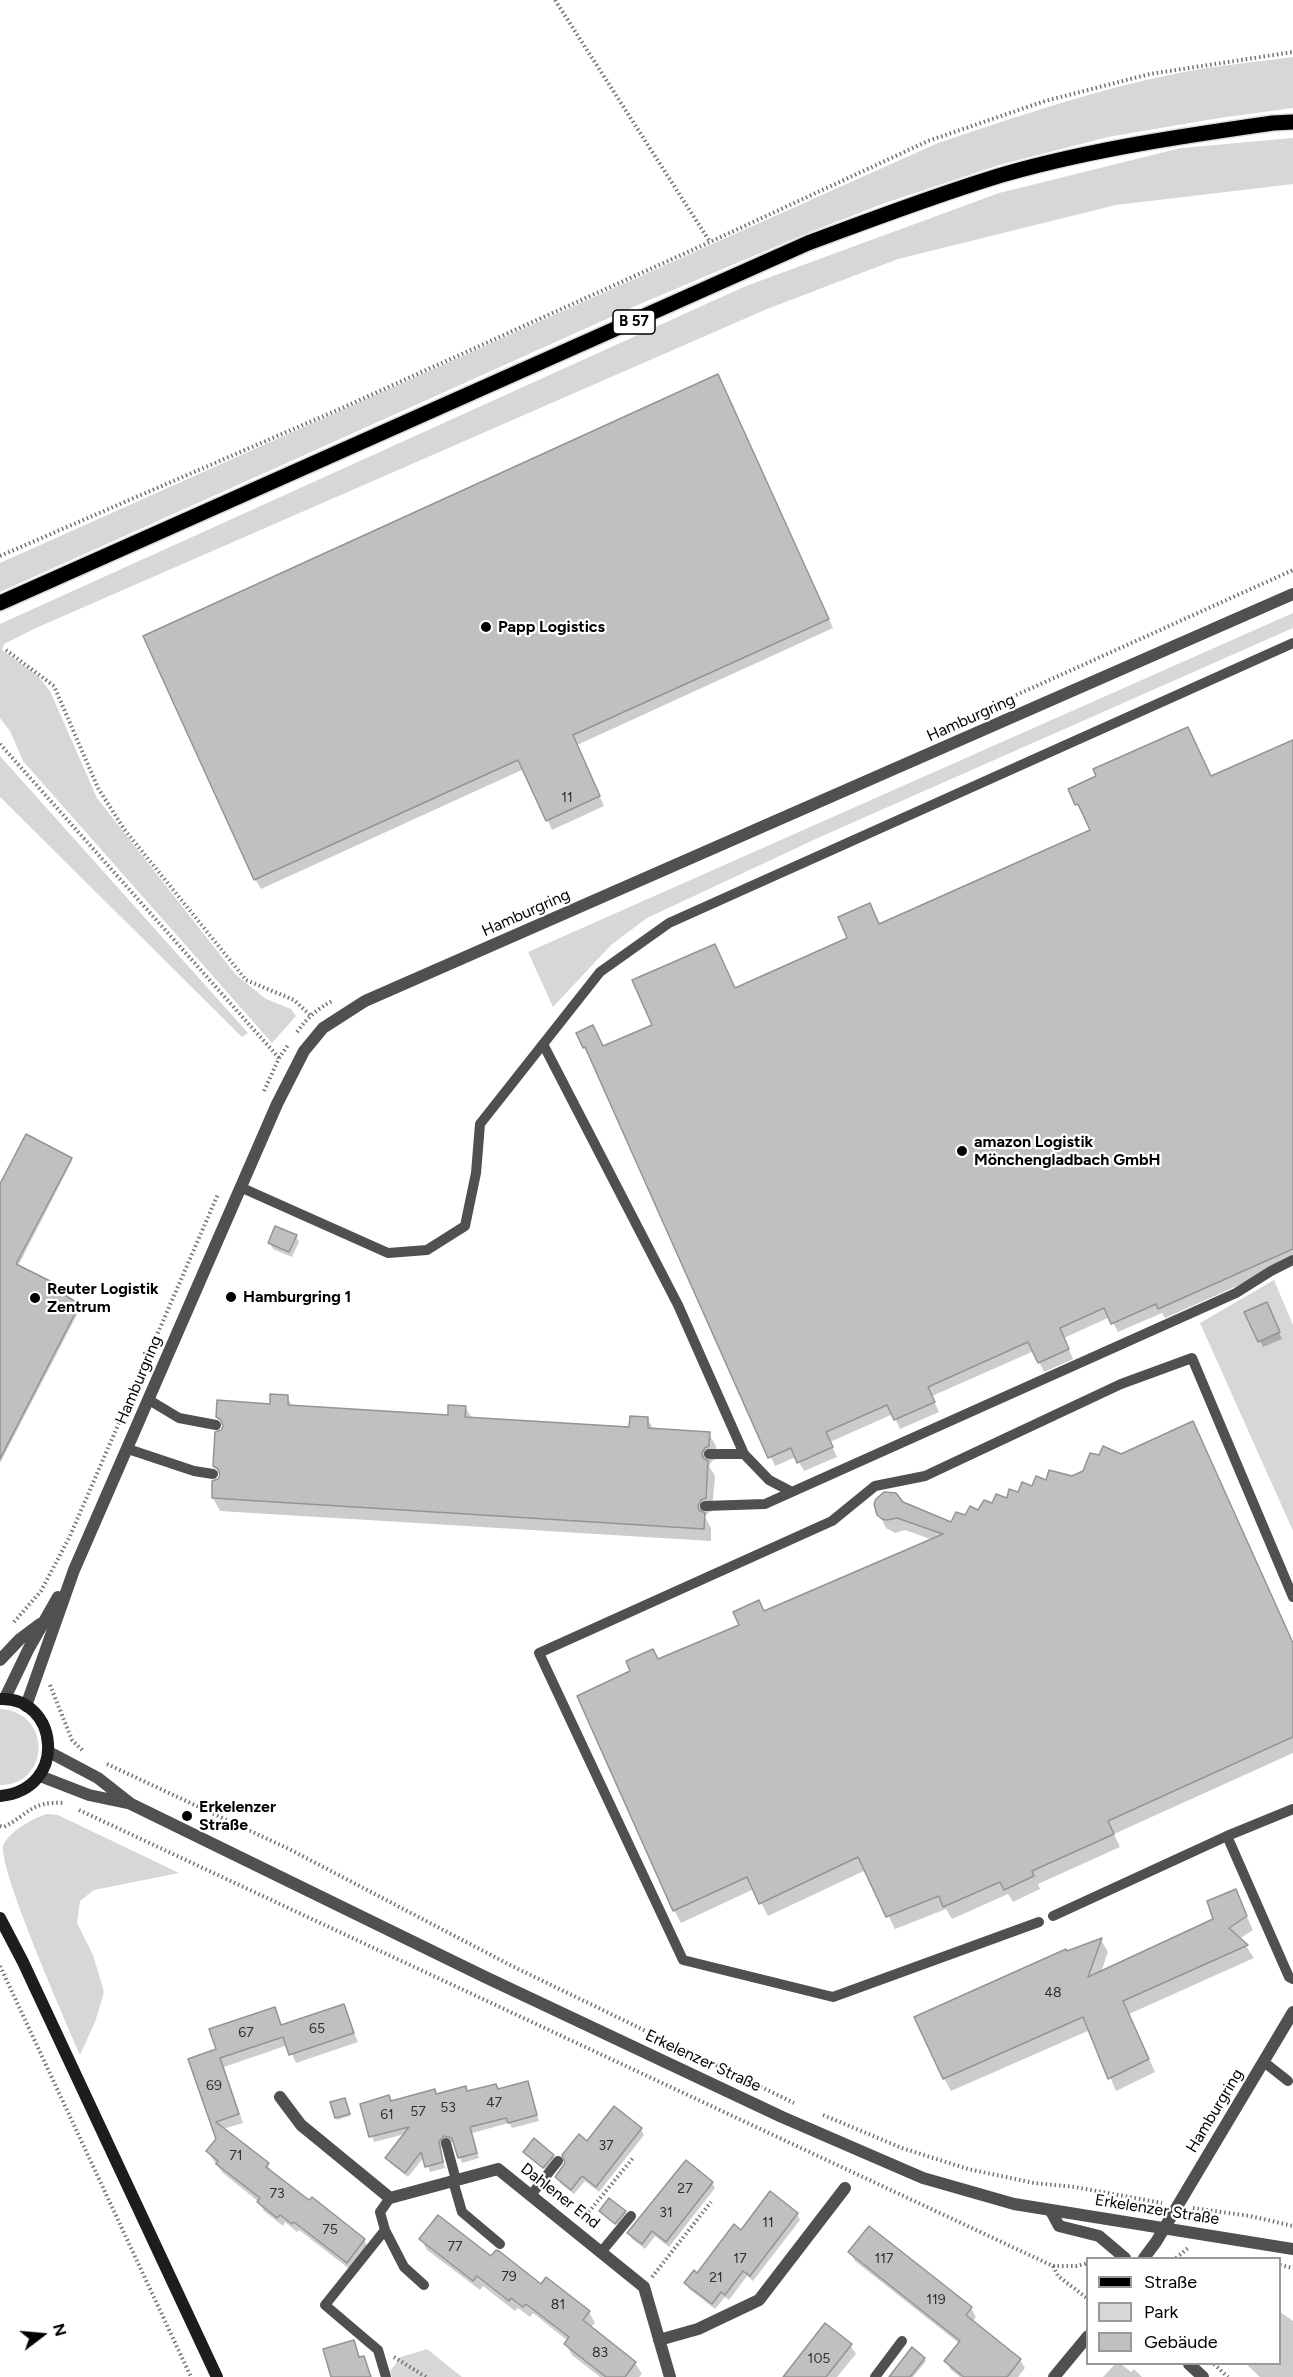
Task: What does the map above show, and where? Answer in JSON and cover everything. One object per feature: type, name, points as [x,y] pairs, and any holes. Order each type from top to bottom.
[{"type":"main road","name":"B 57","points":[[0,603],[808,243],[913,204],[1007,174],[1139,143],[1293,122]]},
{"type":"main road","points":[[0,1796],[13,1795],[28,1788],[40,1776],[49,1752],[44,1725],[26,1706],[3,1698]]},
{"type":"main road","points":[[0,1909],[9,1933],[217,2377]]},
{"type":"main road","points":[[0,1918],[9,1933]]},
{"type":"street","name":"Hamburgring","points":[[74,1570],[240,1187],[295,1068],[304,1051],[323,1028],[365,1001],[1293,594]]},
{"type":"street","points":[[3,1698],[74,1570]]},
{"type":"street","points":[[26,1706],[74,1570]]},
{"type":"street","points":[[0,1660],[20,1639],[45,1620]]},
{"type":"street","points":[[49,1752],[98,1778],[131,1804]]},
{"type":"street","points":[[40,1776],[89,1795],[131,1804]]},
{"type":"street","name":"Erkelenzer Straße","points":[[131,1804],[483,1976],[782,2117],[923,2178],[1014,2204],[1293,2249]]},
{"type":"street","name":"Hamburgring","points":[[1145,2257],[1165,2228],[1293,2012]]},
{"type":"street","points":[[280,2097],[301,2125],[390,2198]]},
{"type":"street","name":"Dahlener End","points":[[390,2198],[498,2169],[644,2287]]},
{"type":"street","points":[[660,2340],[698,2329],[759,2300],[845,2188]]},
{"type":"street","points":[[1051,2211],[1059,2226],[1099,2236],[1123,2257]]},
{"type":"street","points":[[644,2287],[670,2377]]},
{"type":"street","points":[[1054,2377],[1086,2338]]},
{"type":"street","points":[[1190,2365],[1203,2377]]},
{"type":"lane","points":[[240,1187],[388,1253],[427,1250],[465,1227],[476,1173],[480,1124],[600,972],[669,923],[1293,643]]},
{"type":"lane","points":[[543,1044],[678,1305],[744,1454],[769,1480],[792,1492]]},
{"type":"lane","points":[[705,1506],[765,1504],[1236,1293],[1293,1260]]},
{"type":"lane","points":[[1039,1922],[833,1997],[683,1960],[539,1653],[832,1521],[875,1486],[925,1476],[1120,1384],[1192,1358],[1293,1597]]},
{"type":"lane","points":[[149,1400],[179,1418],[216,1425]]},
{"type":"lane","points":[[128,1449],[194,1471],[213,1474]]},
{"type":"lane","points":[[709,1454],[744,1454]]},
{"type":"lane","points":[[1053,1916],[1227,1836],[1293,1809]]},
{"type":"lane","points":[[1227,1836],[1289,1977],[1293,1979]]},
{"type":"lane","points":[[1264,2062],[1288,2081]]},
{"type":"lane","points":[[446,2143],[462,2212],[500,2244]]},
{"type":"lane","points":[[531,2195],[558,2161]]},
{"type":"lane","points":[[390,2198],[380,2212],[385,2230],[404,2267],[424,2285]]},
{"type":"lane","points":[[602,2251],[631,2216]]},
{"type":"lane","points":[[385,2230],[325,2306],[378,2350],[386,2377]]},
{"type":"lane","points":[[875,2377],[902,2342]]},
{"type":"path","points":[[555,0],[710,242]]},
{"type":"path","points":[[0,556],[342,408],[928,141],[1045,101],[1150,74],[1293,52]]},
{"type":"path","points":[[924,737],[1293,570]]},
{"type":"path","points":[[6,650],[54,686],[98,788],[124,829],[246,980],[294,1000],[323,1028]]},
{"type":"path","points":[[0,744],[279,1058],[295,1068]]},
{"type":"path","points":[[294,1036],[310,1016],[323,1005],[344,996]]},
{"type":"path","points":[[260,1099],[279,1058],[289,1043]]},
{"type":"path","points":[[13,1623],[41,1591],[69,1536],[220,1191]]},
{"type":"path","points":[[37,1674],[48,1678],[72,1740],[87,1755]]},
{"type":"path","points":[[97,1759],[289,1849],[510,1965],[801,2106]]},
{"type":"path","points":[[0,1826],[4,1827],[35,1806],[49,1802],[66,1803]]},
{"type":"path","points":[[76,1808],[1053,2266],[1086,2264]]},
{"type":"path","points":[[0,1966],[191,2377]]},
{"type":"path","points":[[821,2115],[902,2148],[968,2169],[1034,2183],[1076,2187],[1178,2206],[1250,2216],[1293,2226]]},
{"type":"path","points":[[574,2229],[633,2158]]},
{"type":"path","points":[[644,2287],[711,2202]]},
{"type":"path","points":[[1178,2257],[1188,2248]]},
{"type":"path","points":[[1053,2266],[1058,2276],[1086,2297]]},
{"type":"path","points":[[378,2350],[399,2359],[426,2377]]},
{"type":"path","points":[[1214,2365],[1228,2377]]},
{"type":"green space","points":[[1293,57],[1293,108],[1108,137],[999,165],[885,203],[640,304],[0,592],[0,563],[938,143],[1060,103],[1122,86],[1225,65]]},
{"type":"green space","points":[[1293,138],[1293,184],[1116,205],[898,259],[767,309],[4,644],[2,650],[37,675],[50,691],[97,798],[236,975],[266,999],[291,1009],[296,1016],[272,1043],[23,761],[10,731],[0,718],[0,624],[746,286],[999,193],[1181,148]]},
{"type":"green space","points":[[1293,613],[1293,628],[820,837],[647,918],[611,945],[553,1007],[528,952]]},
{"type":"green space","points":[[0,756],[248,1033],[242,1037],[0,797]]},
{"type":"green space","points":[[1274,1280],[1293,1325],[1293,1531],[1200,1323]]},
{"type":"green space","points":[[0,1709],[17,1713],[29,1722],[36,1735],[39,1748],[36,1762],[29,1774],[17,1782],[0,1785]]},
{"type":"green space","points":[[47,1814],[58,1815],[179,1873],[94,1890],[80,1901],[77,1923],[93,1955],[104,1992],[95,2022],[80,2055],[22,1915],[5,1861],[3,1846],[10,1836],[28,1822]]},
{"type":"green space","points":[[427,2349],[462,2377],[392,2377],[390,2371],[401,2357]]},
{"type":"building","name":"Papp Logistics","points":[[718,374],[829,619],[573,735],[600,796],[546,821],[518,760],[254,880],[143,636]]},
{"type":"building","name":"amazon Logistik Mönchengladbach GmbH","points":[[1188,727],[1211,776],[1293,740],[1293,1249],[1158,1309],[1156,1304],[1111,1324],[1104,1308],[1060,1328],[1069,1349],[1038,1363],[1028,1342],[928,1387],[935,1402],[894,1420],[887,1405],[826,1432],[833,1447],[797,1463],[791,1448],[768,1458],[585,1047],[583,1048],[576,1033],[593,1025],[603,1046],[652,1025],[632,980],[715,944],[735,988],[847,938],[838,917],[870,903],[879,924],[1090,830],[1068,789],[1096,776],[1093,769]]},
{"type":"building","name":"Reuter Logistik Zentrum","points":[[26,1134],[72,1158],[16,1264],[62,1287],[59,1292],[80,1304],[0,1459],[0,1184]]},
{"type":"building","points":[[275,1226],[297,1235],[289,1252],[268,1243]]},
{"type":"building","points":[[1267,1302],[1280,1332],[1258,1342],[1244,1312]]},
{"type":"building","points":[[270,1394],[288,1395],[288,1405],[448,1415],[448,1405],[466,1406],[465,1417],[629,1427],[630,1416],[648,1417],[648,1428],[710,1432],[709,1446],[702,1453],[703,1458],[708,1461],[706,1498],[701,1500],[698,1506],[699,1510],[705,1513],[704,1529],[212,1498],[212,1481],[218,1479],[220,1475],[218,1469],[213,1466],[215,1432],[221,1430],[223,1426],[221,1420],[216,1417],[217,1400],[270,1404]]},
{"type":"building","points":[[1193,1421],[1293,1643],[1293,1737],[1108,1821],[1114,1834],[1032,1871],[1034,1876],[1004,1890],[1000,1882],[943,1907],[939,1896],[886,1917],[858,1857],[759,1904],[747,1877],[673,1911],[577,1696],[630,1671],[626,1661],[653,1649],[658,1659],[739,1625],[733,1612],[759,1600],[764,1611],[943,1534],[897,1518],[882,1519],[877,1515],[874,1504],[884,1492],[896,1493],[903,1502],[951,1522],[956,1512],[965,1515],[970,1506],[978,1510],[984,1500],[992,1503],[996,1494],[1007,1498],[1009,1489],[1018,1492],[1022,1482],[1032,1486],[1036,1476],[1046,1480],[1049,1470],[1072,1476],[1083,1471],[1090,1453],[1099,1455],[1103,1446],[1121,1454]]},
{"type":"building","points":[[1236,1889],[1247,1916],[1229,1928],[1248,1945],[1123,2001],[1149,2059],[1108,2079],[1083,2017],[943,2079],[914,2017],[1066,1949],[1067,1951],[1102,1938],[1088,1977],[1213,1919],[1207,1901]]},
{"type":"building","points":[[344,2004],[354,2033],[289,2055],[283,2037],[220,2058],[239,2114],[216,2122],[269,2163],[266,2167],[309,2200],[312,2197],[365,2239],[347,2263],[294,2222],[292,2224],[280,2215],[277,2218],[257,2202],[260,2198],[216,2164],[218,2161],[206,2151],[216,2139],[188,2059],[216,2049],[209,2029],[275,2007],[281,2025]]},
{"type":"building","points":[[528,2081],[537,2115],[508,2123],[506,2118],[470,2127],[477,2153],[458,2158],[452,2138],[444,2136],[439,2142],[443,2162],[425,2167],[421,2152],[405,2173],[385,2158],[409,2127],[369,2137],[360,2104],[389,2095],[391,2101],[435,2089],[436,2094],[466,2086],[467,2091],[496,2084],[498,2089]]},
{"type":"building","points":[[345,2098],[350,2114],[335,2118],[330,2102]]},
{"type":"building","points":[[614,2106],[642,2128],[596,2187],[582,2176],[571,2190],[555,2177],[565,2163],[562,2155],[579,2134],[587,2141]]},
{"type":"building","points":[[534,2138],[554,2155],[543,2168],[523,2152]]},
{"type":"building","points":[[686,2160],[713,2182],[666,2242],[652,2231],[642,2244],[627,2233]]},
{"type":"building","points":[[770,2191],[798,2213],[750,2276],[743,2271],[725,2295],[721,2292],[712,2304],[684,2283],[694,2270],[697,2273],[734,2224],[741,2230]]},
{"type":"building","points":[[609,2198],[626,2211],[615,2224],[599,2211]]},
{"type":"building","points":[[438,2215],[491,2256],[496,2250],[499,2251],[541,2284],[546,2277],[590,2311],[583,2320],[636,2362],[625,2377],[606,2377],[564,2344],[569,2337],[526,2304],[523,2307],[511,2298],[509,2301],[477,2276],[473,2281],[419,2239]]},
{"type":"building","points":[[869,2226],[972,2307],[966,2315],[1021,2359],[1007,2377],[964,2377],[944,2361],[960,2341],[848,2252]]},
{"type":"building","points":[[825,2323],[852,2344],[826,2377],[783,2377]]},
{"type":"building","points":[[354,2340],[359,2357],[364,2356],[371,2377],[331,2377],[323,2349]]},
{"type":"building","points":[[912,2347],[925,2358],[910,2377],[889,2377]]},
{"type":"place","name":"Papp Logistics","points":[[486,627]]},
{"type":"place","name":"amazon Logistik Mönchengladbach GmbH","points":[[962,1151]]},
{"type":"place","name":"Hamburgring 1","points":[[231,1297]]},
{"type":"place","name":"Reuter Logistik Zentrum","points":[[35,1298]]},
{"type":"place","name":"Erkelenzer Straße","points":[[187,1816]]}]
